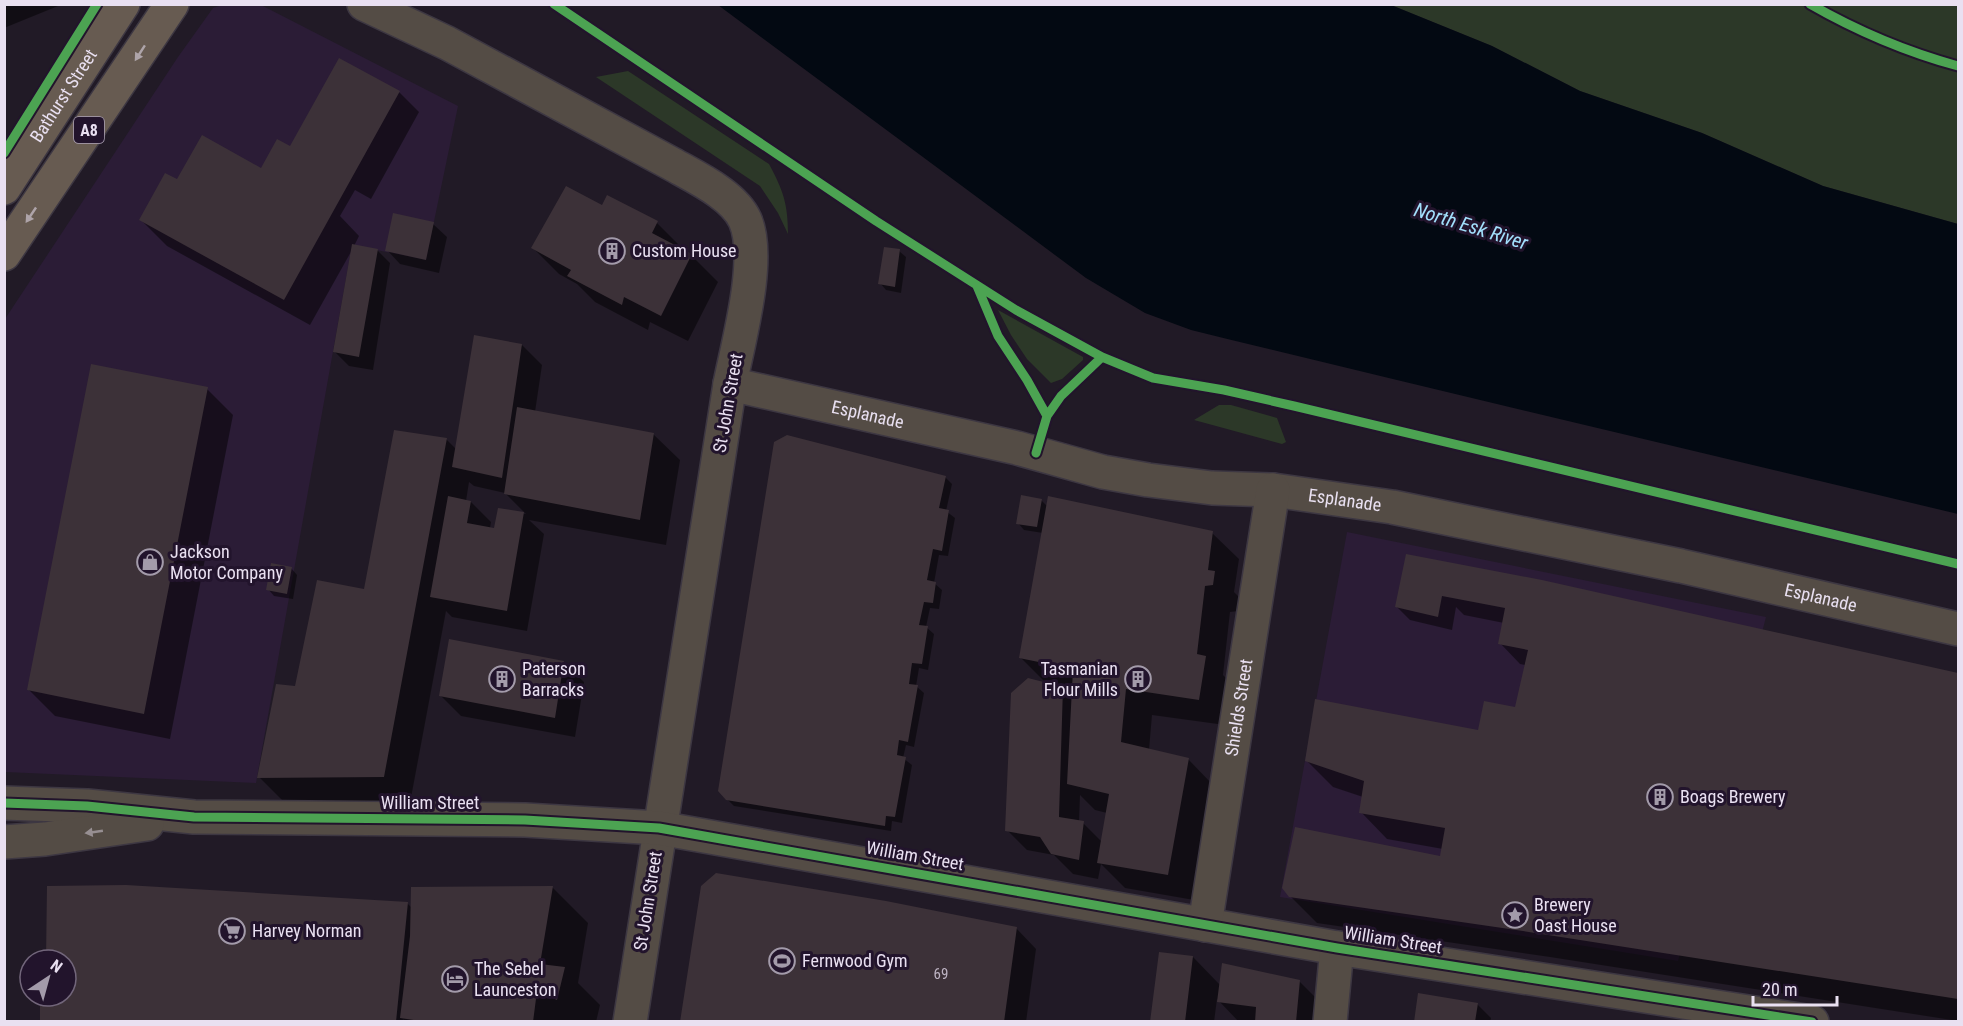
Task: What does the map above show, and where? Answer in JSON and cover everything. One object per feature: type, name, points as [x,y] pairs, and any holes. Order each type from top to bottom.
[{"type":"highway","name":"Bathurst Street","points":[[4,188],[123,4]]},
{"type":"highway","name":"A8","points":[[4,254],[172,4]]},
{"type":"street","name":"St John Street","points":[[363,4],[389,12],[708,184],[733,203],[745,219],[751,243],[748,290],[730,384],[630,1022]]},
{"type":"street","name":"Esplanade","points":[[730,384],[1017,448],[1103,472],[1212,488],[1273,490],[1392,507],[1681,566],[1959,629]]},
{"type":"street","name":"Shields Street","points":[[1205,925],[1273,490]]},
{"type":"street","name":"William Street","points":[[4,803],[87,806],[194,818],[525,820],[659,828],[1336,948],[1812,1022]]},
{"type":"street","name":"William Street","points":[[4,842],[45,840],[194,818]]},
{"type":"street","points":[[1330,1022],[1336,948]]},
{"type":"shaded area","name":"Jackson Motor Company","points":[[222,5],[261,5],[458,106],[426,260],[352,245],[256,783],[5,772],[5,319],[178,57],[213,8]]},
{"type":"shaded area","points":[[1347,532],[1766,617],[1678,961],[1280,897]]},
{"type":"green space","points":[[1391,5],[1958,5],[1958,224],[1823,186],[1702,133],[1580,91],[1492,46]]},
{"type":"green space","points":[[628,71],[769,164],[784,198],[788,234],[778,213],[760,186],[596,77]]},
{"type":"green space","points":[[998,310],[1083,357],[1083,360],[1062,379],[1051,383],[1027,359]]},
{"type":"green space","points":[[1219,405],[1231,405],[1277,418],[1286,442],[1282,444],[1194,420]]},
{"type":"water","name":"North Esk River","points":[[718,5],[1391,5],[1492,46],[1580,91],[1702,133],[1823,186],[1958,224],[1958,514],[1191,330],[1145,313],[1086,278]]},
{"type":"building","points":[[339,58],[400,91],[284,300],[139,220],[165,173],[177,179],[202,135],[261,168],[277,139],[290,146]]},
{"type":"building","name":"Custom House","points":[[566,186],[602,205],[607,195],[658,221],[652,233],[692,254],[661,316],[624,297],[622,305],[567,276],[571,270],[531,248]]},
{"type":"building","points":[[393,213],[434,222],[426,260],[385,251]]},
{"type":"building","points":[[352,244],[378,249],[359,357],[333,352]]},
{"type":"building","points":[[884,247],[900,249],[895,287],[878,284]]},
{"type":"building","points":[[474,335],[522,344],[502,478],[452,467]]},
{"type":"building","points":[[91,364],[208,387],[144,714],[27,690]]},
{"type":"building","points":[[517,407],[654,433],[640,520],[504,494]]},
{"type":"building","points":[[394,430],[447,438],[384,777],[257,778],[276,684],[295,686],[317,580],[364,589]]},
{"type":"building","points":[[787,435],[946,476],[939,508],[949,510],[942,551],[933,549],[927,580],[936,582],[933,603],[924,602],[919,625],[928,626],[922,664],[912,663],[909,684],[918,685],[908,742],[899,740],[897,755],[906,757],[895,817],[886,816],[885,826],[726,800],[718,791],[774,442]]},
{"type":"building","points":[[1021,495],[1042,499],[1037,527],[1016,524]]},
{"type":"building","points":[[448,496],[471,501],[467,523],[494,528],[498,508],[524,512],[507,611],[430,597]]},
{"type":"building","name":"Tasmanian Flour Mills","points":[[1048,496],[1213,531],[1208,570],[1215,571],[1213,585],[1205,586],[1197,654],[1206,656],[1199,700],[1126,689],[1121,742],[1189,758],[1168,875],[1097,863],[1109,794],[1067,784],[1073,669],[1019,658]]},
{"type":"building","name":"Boags Brewery","points":[[1406,554],[1542,580],[1958,673],[1958,999],[1289,897],[1282,888],[1295,827],[1440,856],[1445,828],[1359,813],[1364,781],[1305,761],[1315,699],[1478,730],[1484,701],[1515,707],[1528,650],[1498,644],[1505,608],[1442,596],[1438,617],[1395,607]]},
{"type":"building","points":[[271,563],[292,567],[287,594],[266,590]]},
{"type":"building","name":"Paterson Barracks","points":[[449,639],[564,661],[555,718],[439,696]]},
{"type":"building","name":"Tasmanian Flour Mills","points":[[1028,678],[1063,687],[1059,817],[1084,821],[1079,860],[1051,854],[1040,837],[1005,831],[1011,693]]},
{"type":"building","name":"Fernwood Gym","points":[[716,873],[886,901],[1017,927],[1004,1022],[680,1022],[701,886]]},
{"type":"building","name":"Harvey Norman","points":[[126,885],[408,902],[396,1022],[40,1022],[40,1008],[78,1008],[78,948],[46,948],[47,886]]},
{"type":"building","points":[[553,886],[540,964],[565,967],[557,1000],[537,991],[533,1022],[427,1022],[400,1018],[410,936],[411,887]]},
{"type":"building","points":[[1159,952],[1193,956],[1185,1022],[1150,1022]]},
{"type":"building","points":[[1222,963],[1300,980],[1296,1022],[1255,1022],[1256,1007],[1217,1002]]},
{"type":"building","points":[[1418,993],[1478,1003],[1475,1022],[1414,1022]]},
{"type":"cycle path","points":[[4,153],[97,4]]},
{"type":"cycle path","points":[[554,4],[876,221],[1016,310],[1102,357],[1153,378],[1224,390],[1294,406],[1958,564]]},
{"type":"cycle path","points":[[1810,4],[1883,40],[1958,66]]},
{"type":"cycle path","points":[[977,286],[998,336],[1047,416]]},
{"type":"cycle path","points":[[1036,453],[1047,416],[1061,396],[1102,357]]},
{"type":"cycle path","points":[[4,803],[87,806],[194,817],[525,820],[659,828],[1337,948],[1812,1022]]},
{"type":"place","name":"Custom House","points":[[612,251]]},
{"type":"place","name":"Jackson Motor Company","points":[[150,562]]},
{"type":"place","name":"Paterson Barracks","points":[[502,679]]},
{"type":"place","name":"Tasmanian Flour Mills","points":[[1138,679]]},
{"type":"place","name":"Boags Brewery","points":[[1660,797]]},
{"type":"place","name":"Brewery Oast House","points":[[1515,915]]},
{"type":"place","name":"Harvey Norman","points":[[232,931]]},
{"type":"place","name":"Fernwood Gym","points":[[782,961]]},
{"type":"place","name":"The Sebel Launceston","points":[[455,979]]}]
